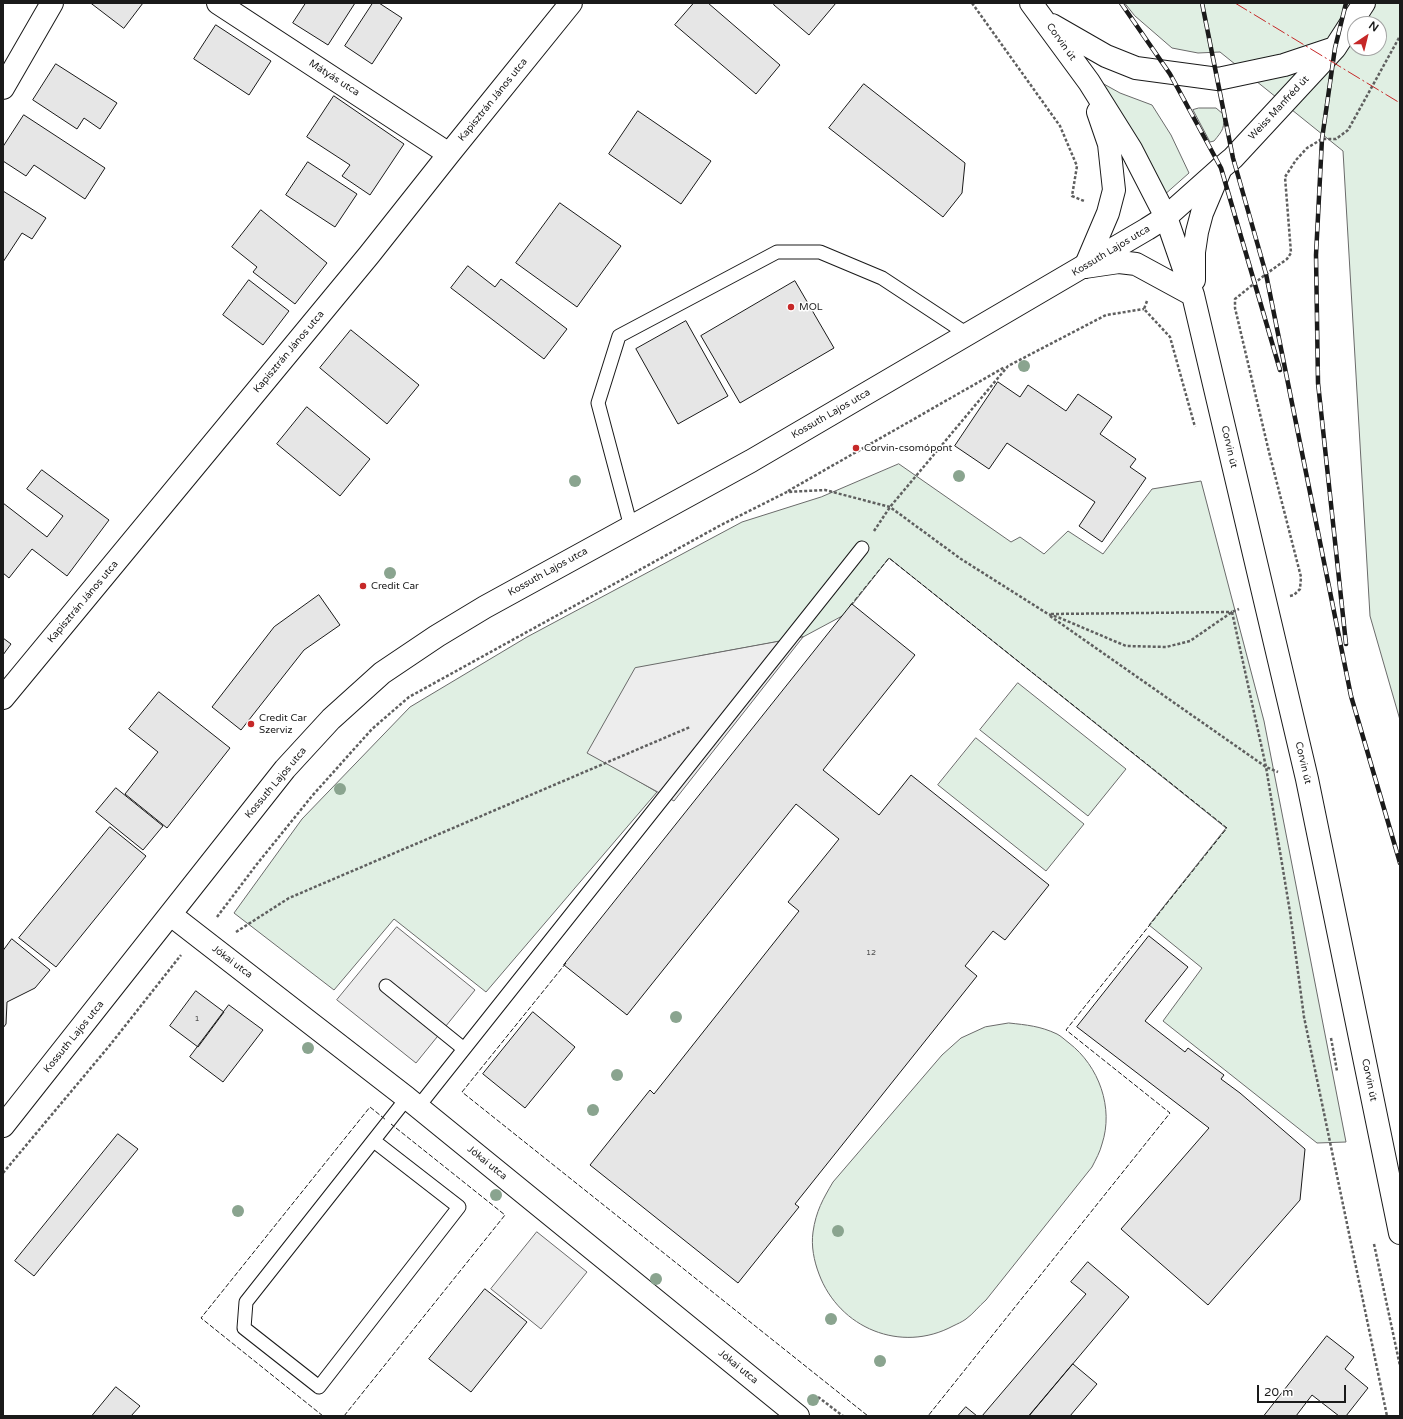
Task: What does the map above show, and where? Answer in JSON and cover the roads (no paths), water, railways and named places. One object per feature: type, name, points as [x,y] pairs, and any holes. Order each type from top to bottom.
[{"type":"street","points":[[3,88],[52,3]]},
{"type":"street","name":"Mátyás utca","points":[[218,3],[449,154]]},
{"type":"street","name":"Kapisztrán János utca","points":[[3,698],[369,254],[571,3]]},
{"type":"street","name":"Corvin út","points":[[1031,3],[1089,82],[1131,149],[1166,216],[1193,295],[1307,779],[1400,1233]]},
{"type":"street","name":"Weiss Manfréd út","points":[[1221,168],[1233,158],[1336,48],[1364,3]]},
{"type":"street","name":"Weiss Manfréd út","points":[[1046,22],[1106,56],[1136,68],[1218,79],[1284,66],[1336,48]]},
{"type":"street","points":[[1085,267],[1108,213],[1114,190],[1108,144],[1089,82]]},
{"type":"street","points":[[1085,267],[1119,262],[1136,264],[1193,295],[1194,252],[1197,232],[1202,213],[1221,168]]},
{"type":"street","name":"Kossuth Lajos utca","points":[[3,1126],[285,769],[331,719],[382,674],[455,625],[751,461],[1148,230],[1221,168]]},
{"type":"street","name":"Jókai utca","points":[[171,915],[412,1102],[798,1416]]},
{"type":"lane","points":[[631,527],[598,403],[619,336],[777,252],[820,252],[882,278],[967,334]]},
{"type":"lane","points":[[374,1140],[459,1207],[319,1387],[244,1328],[246,1302],[374,1140],[464,1049],[862,548]]},
{"type":"lane","points":[[386,986],[464,1049]]},
{"type":"railway","points":[[1121,3],[1170,74],[1221,168],[1280,370]]},
{"type":"railway","points":[[1202,3],[1233,158],[1266,274],[1351,696],[1400,863]]},
{"type":"railway","points":[[1346,3],[1335,48],[1322,139],[1316,255],[1318,383],[1346,644]]},
{"type":"place","name":"MOL","points":[[791,307]]},
{"type":"place","name":"Corvin-csomópont","points":[[856,448]]},
{"type":"place","name":"Credit Car","points":[[363,586]]},
{"type":"place","name":"Credit Car Szerviz","points":[[251,724]]}]
